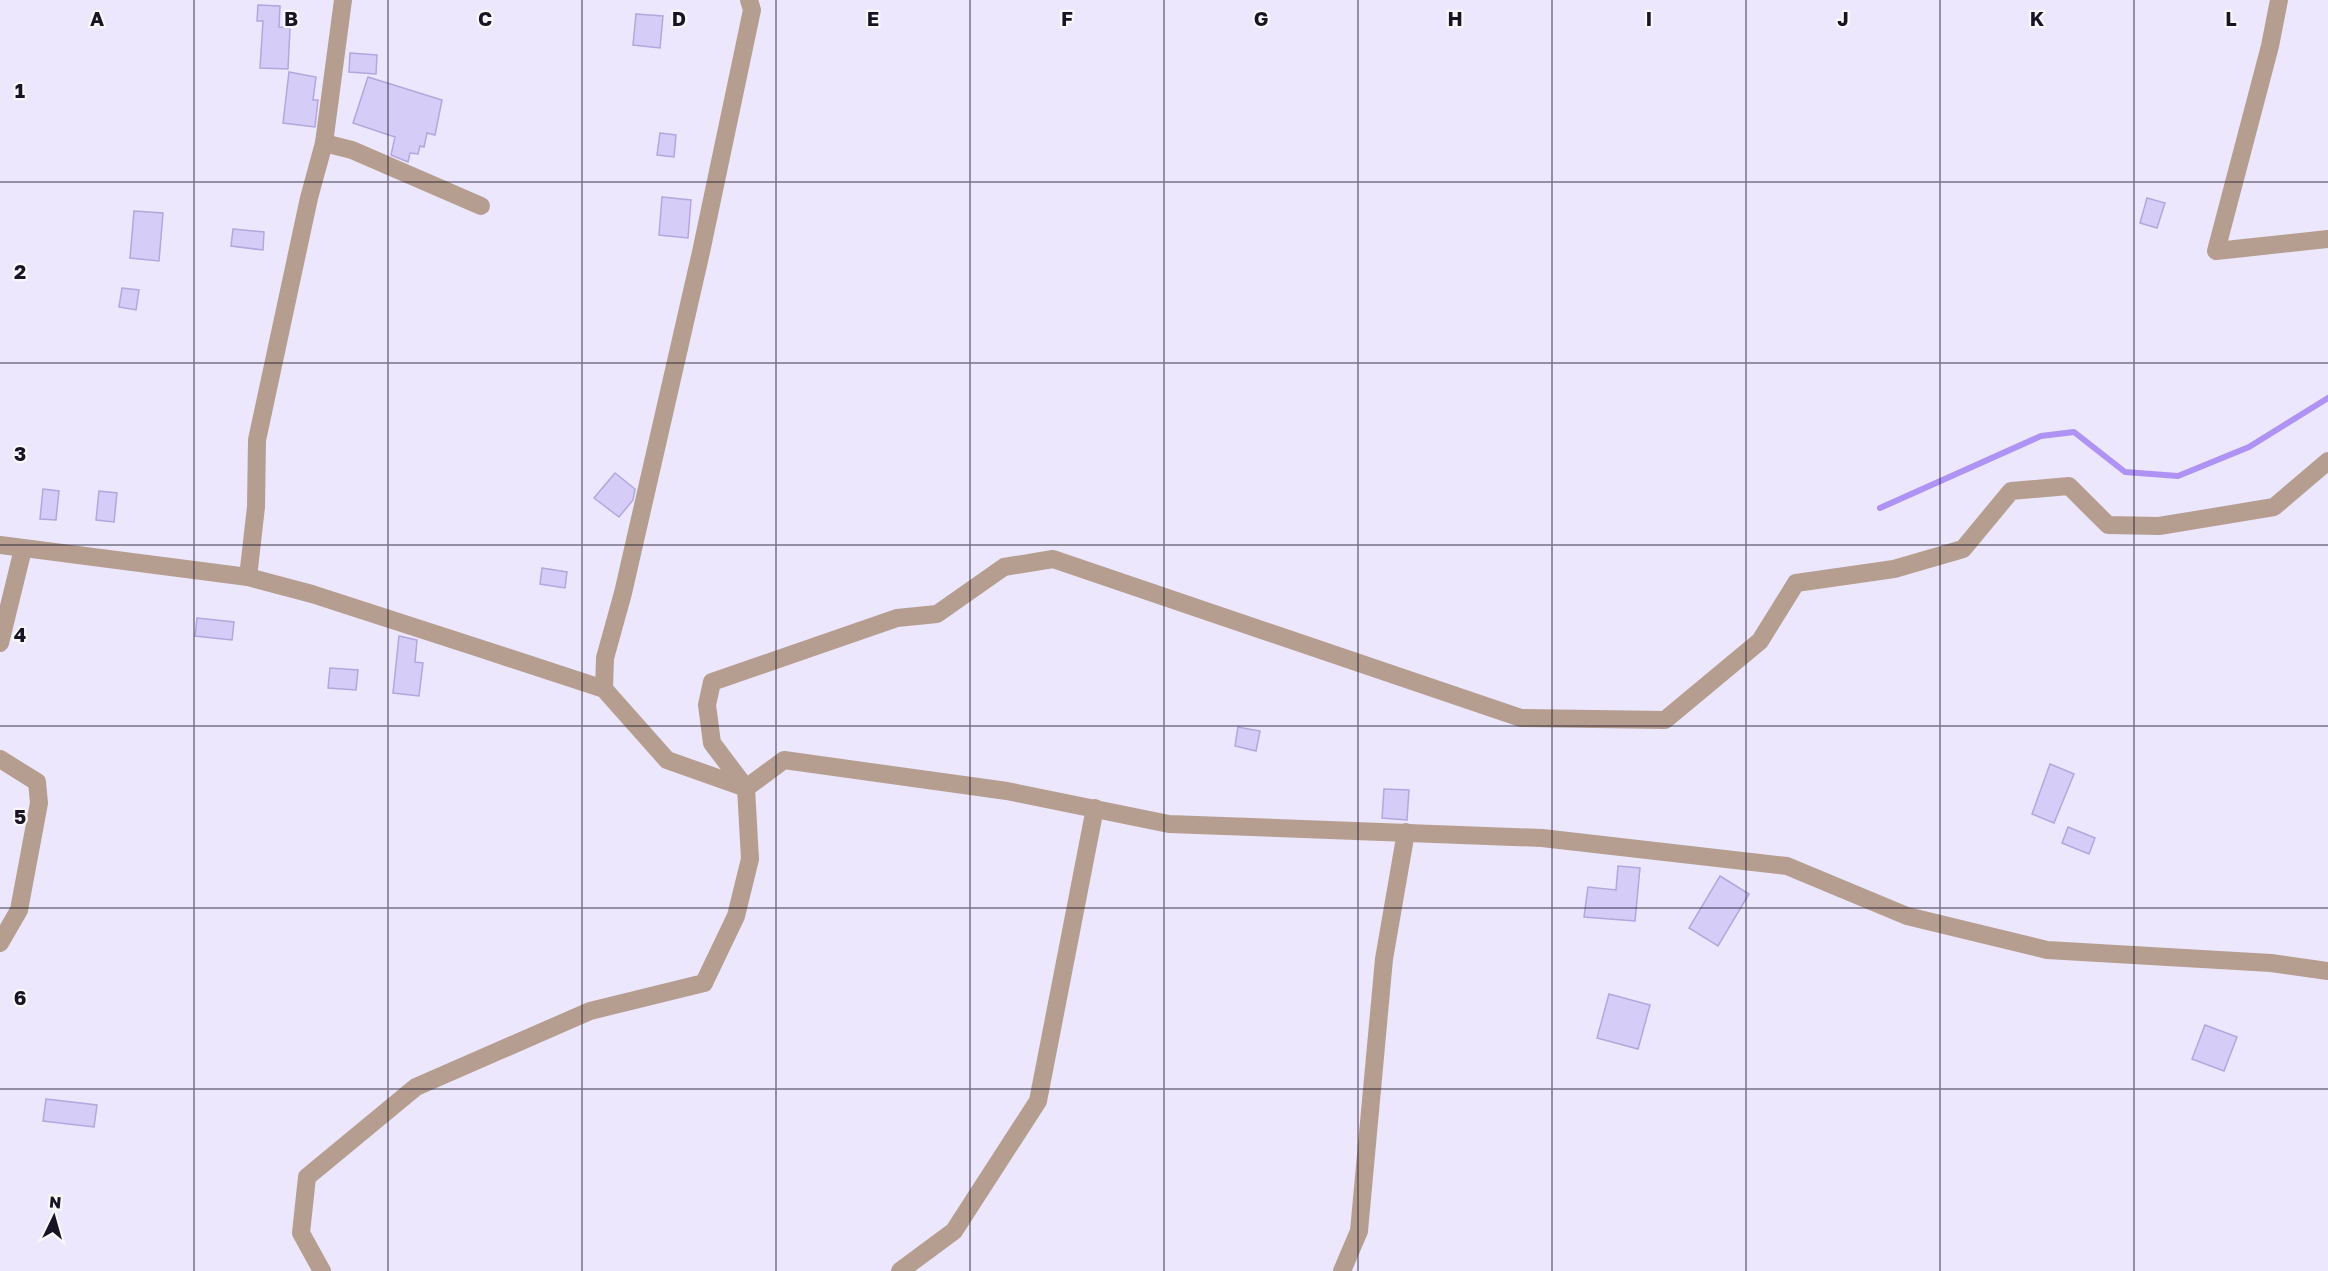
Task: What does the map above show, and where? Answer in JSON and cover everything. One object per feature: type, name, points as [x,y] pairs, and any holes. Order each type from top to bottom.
[{"type":"street","points":[[248,577],[255,507],[257,440],[309,198],[324,143],[343,0]]},
{"type":"street","points":[[604,689],[605,658],[623,593],[701,252],[752,10],[749,0]]},
{"type":"street","points":[[2279,0],[2270,46],[2216,251],[2328,239]]},
{"type":"street","points":[[324,143],[352,150],[481,206]]},
{"type":"street","points":[[322,1271],[301,1233],[307,1177],[416,1087],[590,1011],[704,983],[736,916],[750,859],[746,788],[712,743],[707,705],[712,682],[897,618],[937,614],[1004,567],[1053,559],[1521,718],[1665,720],[1760,641],[1796,583],[1894,569],[1963,549],[2011,491],[2069,486],[2108,525],[2159,526],[2274,507],[2328,461]]},
{"type":"street","points":[[0,545],[248,577],[312,594],[604,689],[667,760],[746,788]]},
{"type":"street","points":[[0,643],[23,549]]},
{"type":"street","points":[[0,759],[37,782],[39,803],[19,910],[0,943]]},
{"type":"street","points":[[746,788],[784,760],[1007,791],[1169,824],[1542,838],[1787,866],[1906,916],[2047,950],[2271,963],[2328,971]]},
{"type":"street","points":[[900,1271],[954,1231],[1038,1101],[1095,808]]},
{"type":"street","points":[[1342,1271],[1359,1231],[1384,959],[1406,832]]},
{"type":"building","points":[[258,5],[280,6],[279,27],[290,28],[288,69],[260,68],[263,21],[257,21]]},
{"type":"building","points":[[636,14],[663,16],[660,48],[633,45]]},
{"type":"building","points":[[350,53],[377,55],[376,74],[349,72]]},
{"type":"building","points":[[289,72],[316,77],[313,100],[318,100],[315,127],[283,123]]},
{"type":"building","points":[[368,77],[442,100],[435,135],[427,133],[424,147],[420,146],[418,154],[410,153],[408,162],[391,155],[395,137],[353,123]]},
{"type":"building","points":[[660,133],[676,135],[674,157],[657,155]]},
{"type":"building","points":[[662,197],[691,200],[688,238],[659,235]]},
{"type":"building","points":[[2147,198],[2165,203],[2157,228],[2140,223]]},
{"type":"building","points":[[134,211],[163,213],[159,261],[130,258]]},
{"type":"building","points":[[233,229],[264,232],[263,250],[231,246]]},
{"type":"building","points":[[122,288],[139,290],[136,310],[119,307]]},
{"type":"building","points":[[615,473],[635,489],[633,500],[619,517],[594,498]]},
{"type":"building","points":[[43,489],[59,491],[56,520],[40,519]]},
{"type":"building","points":[[99,491],[117,493],[114,522],[96,520]]},
{"type":"building","points":[[542,568],[567,572],[565,588],[540,584]]},
{"type":"building","points":[[197,618],[234,622],[232,640],[195,636]]},
{"type":"building","points":[[399,636],[417,640],[415,662],[423,663],[419,696],[393,693]]},
{"type":"building","points":[[330,668],[358,670],[356,690],[328,688]]},
{"type":"building","points":[[1238,727],[1260,731],[1256,751],[1235,746]]},
{"type":"building","points":[[2050,764],[2074,774],[2054,823],[2032,814]]},
{"type":"building","points":[[1384,789],[1409,790],[1407,820],[1382,818]]},
{"type":"building","points":[[2068,827],[2095,838],[2089,854],[2062,843]]},
{"type":"building","points":[[1618,866],[1640,868],[1635,921],[1584,917],[1588,887],[1616,890]]},
{"type":"building","points":[[1720,876],[1749,894],[1718,946],[1689,928]]},
{"type":"building","points":[[1609,994],[1650,1005],[1638,1049],[1597,1038]]},
{"type":"building","points":[[2205,1025],[2237,1037],[2224,1071],[2192,1059]]},
{"type":"building","points":[[46,1099],[97,1105],[94,1127],[43,1121]]},
{"type":"waterway","points":[[1880,508],[2041,436],[2074,432],[2125,472],[2178,476],[2249,447],[2328,398]]}]
